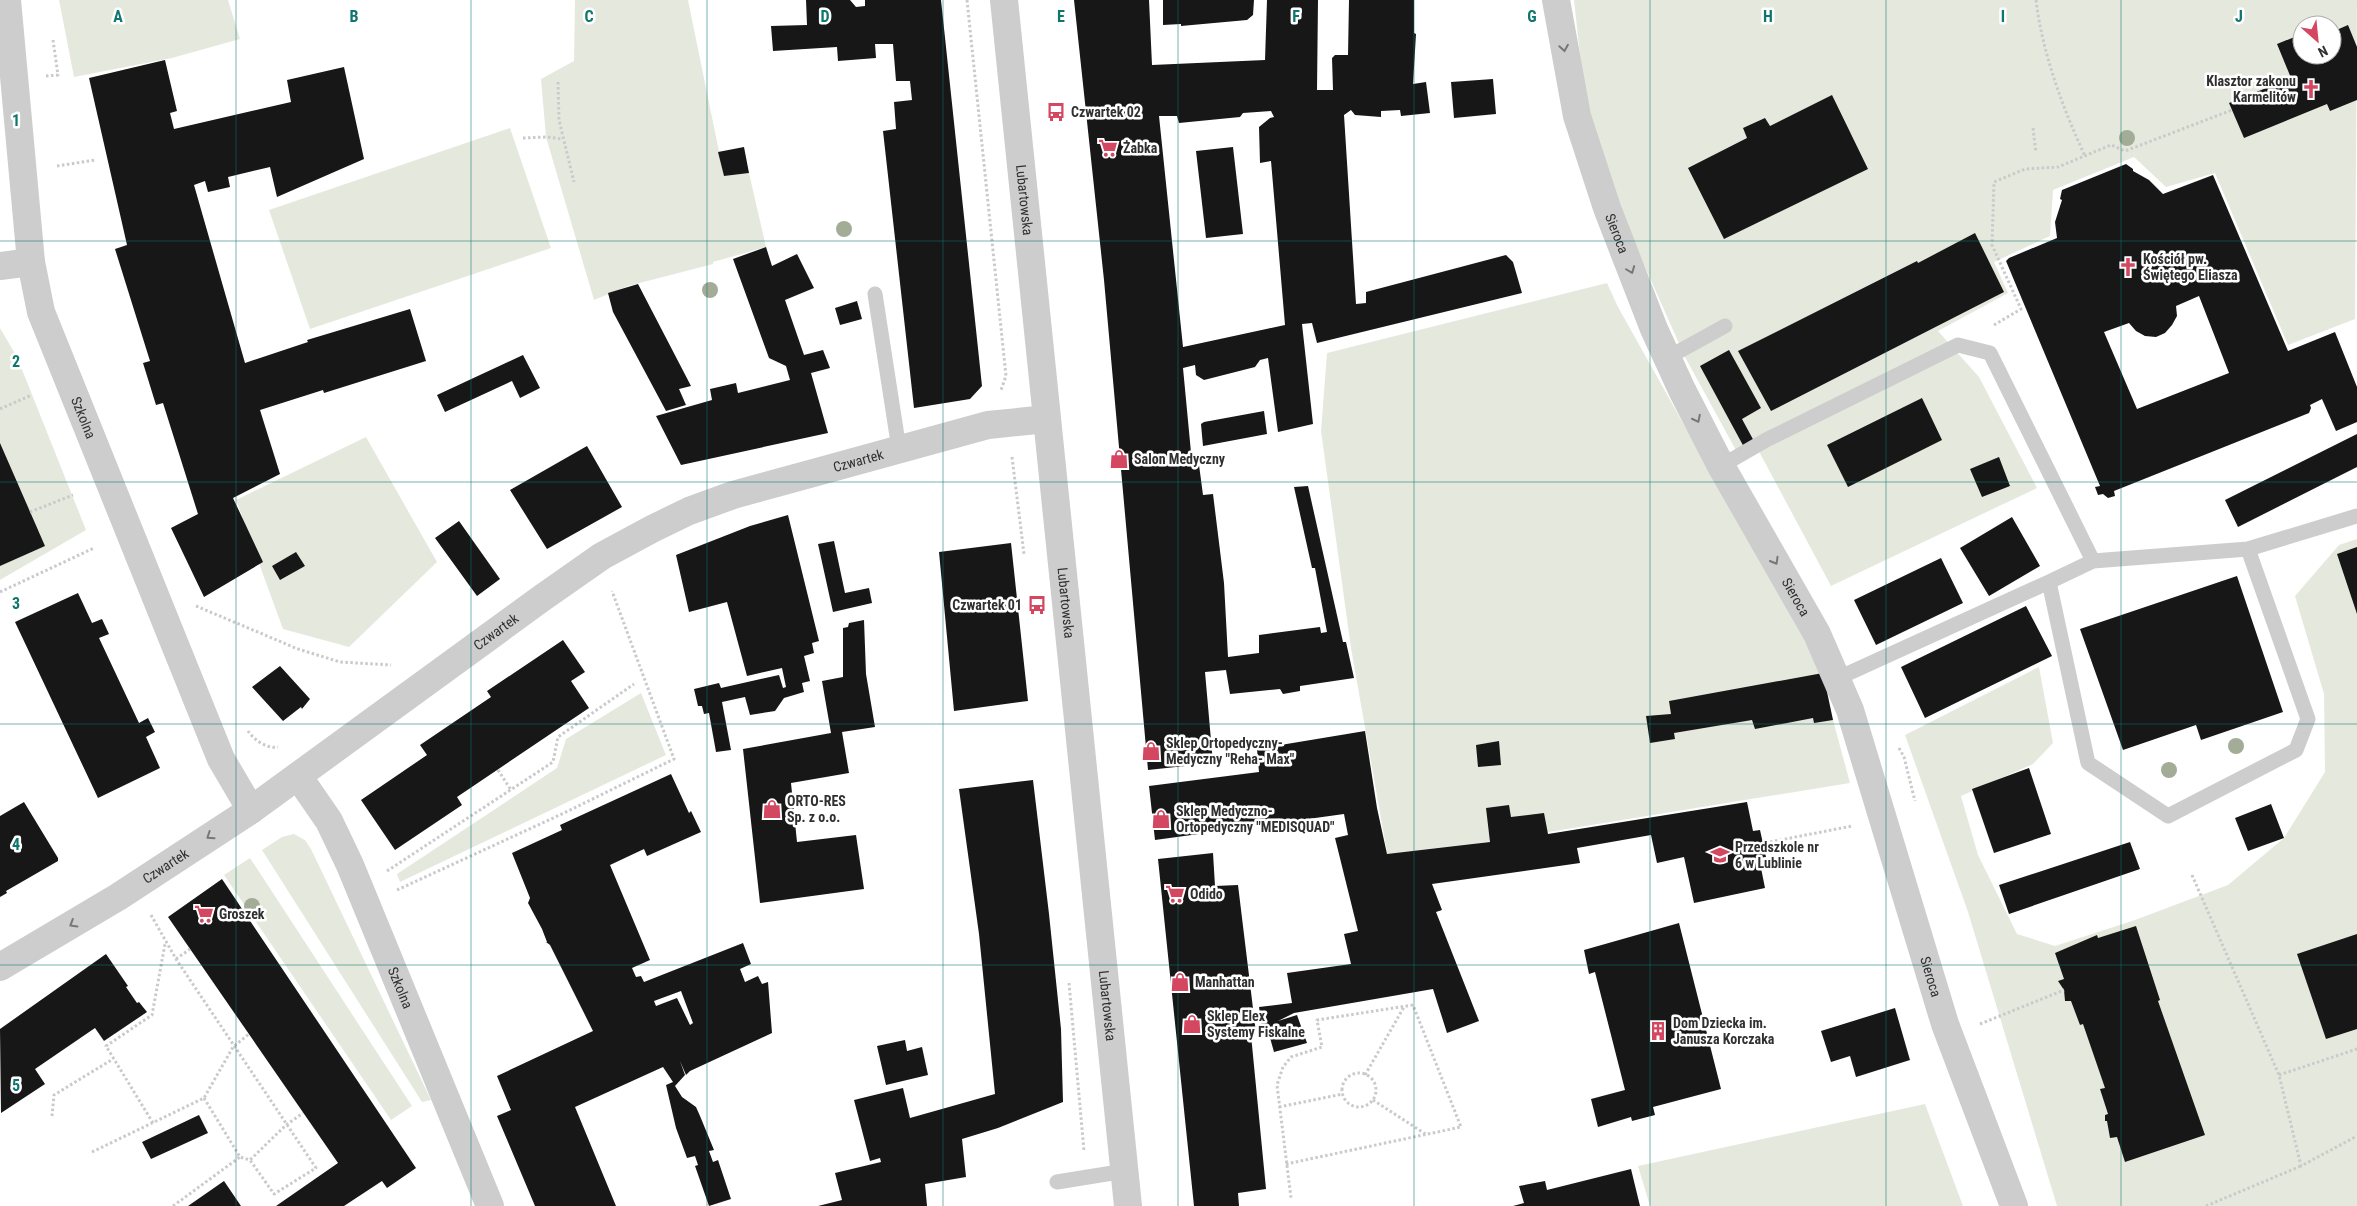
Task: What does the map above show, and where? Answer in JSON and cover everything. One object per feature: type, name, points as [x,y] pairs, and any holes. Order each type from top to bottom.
[{"type":"street","name":"Szkolna","points":[[7,0],[31,262],[41,312],[221,759],[251,810]]},
{"type":"street","name":"Lubartowska","points":[[1004,0],[1128,1206]]},
{"type":"street","name":"Sieroca","points":[[1556,0],[1577,116],[1607,208],[1667,358],[1721,466],[1817,634],[1850,710],[1866,758],[1896,869],[1944,1024],[2014,1206]]},
{"type":"street","points":[[0,266],[31,262]]},
{"type":"street","name":"Czwartek","points":[[0,967],[118,897],[251,810],[542,598],[611,551],[689,512],[733,495],[988,425],[1047,419]]},
{"type":"street","name":"Szkolna","points":[[298,776],[329,821],[350,865],[490,1206]]},
{"type":"lane","points":[[875,294],[899,449]]},
{"type":"lane","points":[[1667,358],[1725,326]]},
{"type":"lane","points":[[1721,466],[1766,440],[1958,345],[1990,352],[2094,561]]},
{"type":"lane","points":[[1836,679],[2094,561],[2248,549],[2357,516]]},
{"type":"lane","points":[[2049,582],[2088,763],[2168,816],[2296,750],[2308,719],[2248,549]]},
{"type":"lane","points":[[1057,1182],[1087,1176],[1125,1172]]},
{"type":"path","points":[[967,0],[1006,376],[1000,392]]},
{"type":"path","points":[[2036,0],[2038,23],[2067,116],[2085,156]]},
{"type":"path","points":[[558,82],[559,120],[574,182]]},
{"type":"path","points":[[1958,345],[2021,309],[1992,245],[1994,182],[2025,169],[2058,167],[2111,145],[2125,151],[2232,110]]},
{"type":"path","points":[[2033,128],[2036,153]]},
{"type":"path","points":[[523,138],[546,137],[563,139]]},
{"type":"path","points":[[24,170],[95,160]]},
{"type":"path","points":[[0,409],[32,395]]},
{"type":"path","points":[[1010,453],[1013,459],[1025,561]]},
{"type":"path","points":[[30,512],[72,495]]},
{"type":"path","points":[[0,592],[94,548]]},
{"type":"path","points":[[606,596],[616,587]]},
{"type":"path","points":[[392,892],[564,813],[674,759],[612,590]]},
{"type":"path","points":[[193,612],[189,603],[298,649],[340,662],[395,665]]},
{"type":"path","points":[[385,873],[553,762],[558,737],[634,684]]},
{"type":"path","points":[[243,724],[254,740],[274,748],[281,746]]},
{"type":"path","points":[[498,770],[511,790]]},
{"type":"path","points":[[1770,842],[1857,825]]},
{"type":"path","points":[[2192,875],[2279,1074],[2301,1166]]},
{"type":"path","points":[[151,915],[165,943],[316,1168],[274,1194],[250,1160],[240,1157],[204,1098]]},
{"type":"path","points":[[153,1123],[106,1046],[152,1014],[165,943]]},
{"type":"path","points":[[176,959],[190,949]]},
{"type":"path","points":[[1068,978],[1087,1176]]},
{"type":"path","points":[[1975,1026],[2064,990]]},
{"type":"path","points":[[1286,1164],[1461,1127],[1413,1005],[1317,1020],[1322,1048],[1291,1057],[1284,1067],[1277,1086],[1286,1164],[1291,1198]]},
{"type":"path","points":[[1365,1075],[1404,1006]]},
{"type":"path","points":[[92,1152],[204,1098],[233,1047],[249,1034]]},
{"type":"path","points":[[2279,1074],[2357,1049]]},
{"type":"path","points":[[52,1116],[54,1095],[113,1058]]},
{"type":"path","points":[[1361,1073],[1365,1075],[1375,1083],[1376,1091],[1373,1100],[1367,1105],[1358,1107],[1350,1104],[1343,1094],[1346,1080],[1352,1074],[1361,1073]]},
{"type":"path","points":[[1279,1107],[1343,1094]]},
{"type":"path","points":[[1373,1100],[1427,1135]]},
{"type":"path","points":[[250,1160],[286,1125],[303,1113]]},
{"type":"path","points":[[2206,1206],[2301,1166],[2357,1136]]},
{"type":"path","points":[[173,1206],[240,1157]]},
{"type":"shaded area","points":[[59,0],[228,0],[240,39],[172,58],[74,77]]},
{"type":"shaded area","points":[[575,0],[688,0],[724,176],[749,173],[766,247],[713,262],[713,264],[628,286],[594,300],[546,137],[541,79],[574,61]]},
{"type":"shaded area","points":[[1574,0],[2357,0],[2355,319],[2288,345],[2215,173],[2166,187],[2134,157],[2053,190],[2050,236],[1994,262],[2008,293],[1938,331],[1979,377],[2037,488],[1831,586],[1755,444],[1738,454],[1685,357],[1618,206],[1598,143],[1583,83]]},
{"type":"shaded area","points":[[510,128],[551,248],[310,329],[269,210]]},
{"type":"shaded area","points":[[1607,283],[1618,307],[1823,673],[1850,783],[1388,858],[1351,648],[1321,431],[1327,353]]},
{"type":"shaded area","points":[[0,328],[17,357],[86,530],[0,580]]},
{"type":"shaded area","points":[[366,437],[437,562],[349,647],[283,629],[236,500]]},
{"type":"shaded area","points":[[2357,539],[2357,1206],[2057,1206],[1968,912],[1905,735],[2039,667],[2053,743],[2033,764],[1961,796],[1978,855],[2017,934],[2055,946],[2135,920],[2228,885],[2284,838],[2325,772],[2324,694],[2295,596],[2339,545]]},
{"type":"shaded area","points":[[641,693],[666,755],[400,882],[397,874],[557,768],[566,739]]},
{"type":"shaded area","points":[[294,834],[305,840],[311,849],[431,1100],[422,1102],[262,850],[282,837]]},
{"type":"shaded area","points":[[250,858],[412,1106],[391,1120],[224,875]]},
{"type":"shaded area","points":[[1925,1104],[1963,1206],[1650,1206],[1638,1166]]},
{"type":"building","points":[[806,0],[850,0],[856,7],[865,6],[865,0],[941,0],[982,386],[970,399],[914,408],[883,131],[896,129],[894,102],[912,100],[910,81],[896,81],[893,44],[875,44],[876,58],[838,61],[837,47],[773,51],[771,26],[807,25]]},
{"type":"building","points":[[1074,0],[1149,0],[1152,65],[1265,60],[1267,0],[1318,0],[1317,90],[1333,90],[1332,58],[1335,55],[1348,55],[1349,0],[1414,0],[1414,33],[1416,34],[1413,84],[1426,82],[1430,113],[1401,116],[1400,110],[1381,111],[1381,117],[1355,115],[1351,110],[1344,115],[1356,304],[1366,303],[1366,292],[1506,255],[1513,262],[1522,293],[1317,343],[1312,323],[1302,324],[1313,424],[1278,432],[1268,358],[1260,360],[1255,367],[1204,380],[1196,375],[1195,365],[1183,368],[1192,463],[1199,465],[1203,495],[1213,494],[1224,583],[1228,657],[1259,653],[1259,635],[1320,627],[1321,633],[1327,632],[1315,568],[1312,568],[1294,487],[1308,486],[1343,642],[1346,642],[1354,678],[1300,686],[1300,691],[1283,694],[1280,689],[1230,694],[1226,670],[1205,672],[1213,763],[1148,770],[1104,280]],"holes":[[[1271,111],[1274,117],[1259,127],[1260,163],[1271,161],[1285,325],[1183,347],[1159,116],[1177,116],[1179,123],[1240,117],[1243,113]]]},
{"type":"building","points":[[1163,0],[1254,0],[1253,15],[1247,20],[1181,26],[1181,24],[1163,25]]},
{"type":"building","name":"Klasztor zakonu Karmelitów","points":[[2348,25],[2357,47],[2357,100],[2330,111],[2327,104],[2244,138],[2229,103],[2291,78],[2277,44],[2292,38],[2292,65],[2342,65],[2342,28]]},
{"type":"building","points":[[165,60],[177,111],[170,113],[174,129],[291,102],[287,80],[344,67],[364,159],[277,197],[270,167],[228,177],[230,187],[208,192],[205,181],[194,185],[245,363],[308,342],[307,340],[410,309],[426,361],[324,393],[323,390],[260,410],[280,474],[233,498],[263,562],[204,597],[171,528],[198,514],[163,403],[156,405],[143,363],[150,361],[115,249],[127,245],[89,78]]},
{"type":"building","points":[[1493,79],[1496,114],[1454,118],[1451,82]]},
{"type":"building","points":[[1832,95],[1868,169],[1724,239],[1688,168],[1747,138],[1743,128],[1765,118],[1770,126]]},
{"type":"building","points":[[744,147],[749,173],[724,176],[718,152]]},
{"type":"building","points":[[1233,147],[1243,234],[1206,238],[1196,151]]},
{"type":"building","points":[[2126,164],[2133,171],[2149,180],[2163,194],[2213,175],[2288,351],[2335,332],[2357,387],[2357,422],[2336,431],[2322,399],[2310,405],[2309,413],[2114,491],[2115,496],[2108,498],[2103,494],[2098,495],[2095,487],[2100,486],[2006,261],[2009,258],[2057,238],[2055,222],[2062,200],[2060,199],[2062,190]],"holes":[[[2199,296],[2229,373],[2137,409],[2104,332],[2129,323],[2136,331],[2145,336],[2156,337],[2165,333],[2172,325],[2177,316],[2176,306]]]},
{"type":"building","points":[[1975,233],[2004,292],[1771,411],[1738,351]]},
{"type":"building","points":[[766,247],[772,266],[797,254],[814,288],[785,300],[804,355],[823,350],[830,368],[811,373],[828,433],[681,465],[656,416],[712,400],[710,389],[736,383],[738,393],[790,380],[786,366],[769,358],[733,259]]},
{"type":"building","points":[[638,284],[691,386],[679,389],[686,405],[666,411],[613,312],[608,293]]},
{"type":"building","points":[[857,301],[862,319],[840,325],[835,308]]},
{"type":"building","points":[[1729,350],[1761,408],[1742,419],[1755,443],[1745,449],[1700,366]]},
{"type":"building","points":[[523,355],[540,388],[520,398],[512,381],[445,412],[437,395]]},
{"type":"building","points":[[1922,398],[1942,440],[1848,487],[1827,445]]},
{"type":"building","points":[[1264,411],[1267,434],[1203,446],[1201,424],[1204,422]]},
{"type":"building","points":[[2357,434],[2357,467],[2238,527],[2225,500]]},
{"type":"building","points":[[0,443],[45,546],[0,566]]},
{"type":"building","points":[[587,446],[622,507],[547,549],[510,490]]},
{"type":"building","points":[[1999,457],[2010,486],[1982,497],[1970,469]]},
{"type":"building","points":[[788,515],[819,641],[812,643],[814,653],[804,656],[810,681],[802,683],[804,692],[784,698],[775,711],[750,715],[745,697],[722,702],[731,750],[716,752],[709,713],[704,714],[702,706],[698,706],[694,689],[719,683],[721,688],[779,675],[783,688],[786,687],[782,668],[747,676],[727,602],[689,612],[676,555],[750,526]]},
{"type":"building","points":[[2012,517],[2040,566],[1989,596],[1960,548]]},
{"type":"building","points":[[459,521],[500,579],[477,596],[435,538]]},
{"type":"building","points":[[834,541],[845,593],[869,588],[872,603],[833,612],[818,544]]},
{"type":"building","points":[[1011,543],[1028,701],[954,711],[939,552]]},
{"type":"building","points":[[2357,547],[2357,614],[2337,554]]},
{"type":"building","points":[[296,552],[305,566],[280,580],[272,566]]},
{"type":"building","points":[[1941,558],[1963,603],[1876,645],[1854,600]]},
{"type":"building","points":[[2237,576],[2283,712],[2201,740],[2196,725],[2123,750],[2080,629]]},
{"type":"building","points":[[78,593],[92,623],[102,619],[109,634],[99,638],[139,723],[148,718],[155,732],[146,737],[160,768],[98,798],[15,622]]},
{"type":"building","points":[[2026,606],[2052,656],[1925,718],[1901,667]]},
{"type":"building","name":"ORTO-RES Sp. z o.o.","points":[[864,620],[866,674],[875,727],[842,732],[849,773],[791,783],[797,842],[856,835],[864,889],[760,903],[743,749],[831,733],[822,681],[843,677],[843,628],[848,627],[849,623]]},
{"type":"building","points":[[563,640],[585,672],[571,681],[589,708],[457,797],[462,805],[395,850],[361,800],[427,755],[420,745],[491,697],[487,691]]},
{"type":"building","points":[[280,666],[310,699],[302,709],[301,707],[283,721],[252,687]]},
{"type":"building","points":[[1823,673],[1833,720],[1814,723],[1813,718],[1755,729],[1752,720],[1674,733],[1675,739],[1650,743],[1646,716],[1671,714],[1669,701]]},
{"type":"building","points":[[1365,731],[1377,808],[1387,854],[1490,842],[1486,808],[1509,805],[1511,817],[1544,813],[1548,834],[1747,802],[1753,831],[1760,830],[1766,857],[1759,858],[1765,888],[1694,903],[1684,857],[1657,863],[1651,835],[1577,848],[1580,863],[1432,884],[1442,910],[1436,912],[1479,1021],[1447,1033],[1433,989],[1294,1013],[1278,1021],[1297,1015],[1307,1043],[1274,1052],[1267,1027],[1262,1029],[1259,1007],[1292,1003],[1287,973],[1351,964],[1344,934],[1358,931],[1335,838],[1348,835],[1344,814],[1155,840],[1149,786],[1259,772],[1257,749]]},
{"type":"building","points":[[1499,741],[1501,765],[1478,767],[1476,745]]},
{"type":"building","points":[[2029,768],[2051,834],[1994,853],[1972,789]]},
{"type":"building","points":[[671,774],[689,813],[691,811],[701,832],[647,856],[644,849],[610,865],[650,960],[632,968],[636,977],[641,976],[644,982],[743,943],[751,964],[740,969],[745,982],[758,976],[762,984],[768,982],[772,1033],[690,1071],[686,1075],[680,1061],[685,1075],[675,1086],[682,1097],[696,1107],[714,1150],[709,1151],[713,1162],[718,1160],[731,1199],[709,1206],[695,1166],[698,1165],[695,1156],[687,1158],[676,1128],[666,1085],[673,1082],[663,1067],[575,1107],[616,1206],[535,1206],[497,1116],[511,1110],[497,1076],[593,1031],[550,945],[546,942],[542,929],[528,903],[530,898],[512,853],[562,830],[560,825]],"holes":[[[681,991],[693,1023],[690,1025],[677,998],[656,1006],[654,1001]]]},
{"type":"building","points":[[1033,780],[1061,1029],[1063,1102],[998,1128],[962,1139],[966,1177],[925,1184],[927,1206],[818,1206],[842,1200],[835,1173],[881,1162],[880,1158],[870,1161],[854,1100],[903,1088],[910,1118],[995,1094],[979,934],[959,789]]},
{"type":"building","points":[[24,802],[58,861],[6,891],[7,893],[0,897],[0,816]]},
{"type":"building","points":[[2271,804],[2284,838],[2248,851],[2235,818]]},
{"type":"building","points":[[2130,842],[2140,869],[2009,914],[1999,885]]},
{"type":"building","points":[[1213,853],[1215,886],[1238,885],[1256,1033],[1251,1035],[1266,1189],[1238,1193],[1239,1206],[1194,1206],[1158,859]]},
{"type":"building","points":[[222,879],[416,1168],[387,1188],[382,1181],[344,1206],[276,1206],[338,1163],[168,917]]},
{"type":"building","name":"Dom Dziecka im. Janusza Korczaka","points":[[1679,923],[1721,1089],[1653,1107],[1655,1115],[1632,1121],[1631,1117],[1598,1127],[1591,1099],[1625,1090],[1595,972],[1589,974],[1584,950]]},
{"type":"building","points":[[2136,926],[2160,1000],[2158,1001],[2205,1135],[2125,1162],[2117,1137],[2110,1138],[2107,1121],[2105,1121],[2105,1115],[2108,1114],[2100,1089],[2105,1088],[2083,1024],[2080,1025],[2071,1001],[2065,1001],[2064,990],[2058,981],[2064,979],[2055,953],[2097,935],[2098,938]]},
{"type":"building","points":[[2357,934],[2357,1029],[2326,1039],[2297,954]]},
{"type":"building","points":[[106,954],[137,1003],[139,1002],[147,1012],[104,1041],[95,1028],[35,1069],[45,1084],[1,1113],[0,1029]]},
{"type":"building","points":[[1895,1008],[1910,1060],[1856,1077],[1850,1056],[1831,1062],[1821,1031]]},
{"type":"building","points":[[905,1040],[907,1051],[922,1047],[928,1075],[886,1085],[877,1046]]},
{"type":"building","points":[[199,1115],[208,1133],[151,1159],[142,1142]]},
{"type":"building","points":[[1631,1169],[1640,1206],[1513,1206],[1524,1203],[1519,1186],[1545,1181],[1547,1190]]},
{"type":"building","points":[[224,1181],[241,1206],[188,1206]]},
{"type":"place","name":"Klasztor zakonu Karmelitów","points":[[2311,89]]},
{"type":"place","name":"Czwartek 02","points":[[1056,112]]},
{"type":"place","name":"Żabka","points":[[1108,148]]},
{"type":"place","name":"Kościół pw. Świętego Eliasza","points":[[2128,267]]},
{"type":"place","name":"Salon Medyczny","points":[[1119,459]]},
{"type":"place","name":"Czwartek 01","points":[[1037,605]]},
{"type":"place","name":"Sklep Ortopedyczny- Medyczny \"Reha- Max\"","points":[[1151,751]]},
{"type":"place","name":"ORTO-RES Sp. z o.o.","points":[[772,809]]},
{"type":"place","name":"Sklep Medyczno- Ortopedyczny \"MEDISQUAD\"","points":[[1161,819]]},
{"type":"place","name":"Przedszkole nr 6 w Lublinie","points":[[1720,855]]},
{"type":"place","name":"Odido","points":[[1175,894]]},
{"type":"place","name":"Groszek","points":[[204,914]]},
{"type":"place","name":"Manhattan","points":[[1180,982]]},
{"type":"place","name":"Sklep Elex Systemy Fiskalne","points":[[1192,1024]]},
{"type":"place","name":"Dom Dziecka im. Janusza Korczaka","points":[[1658,1031]]}]
